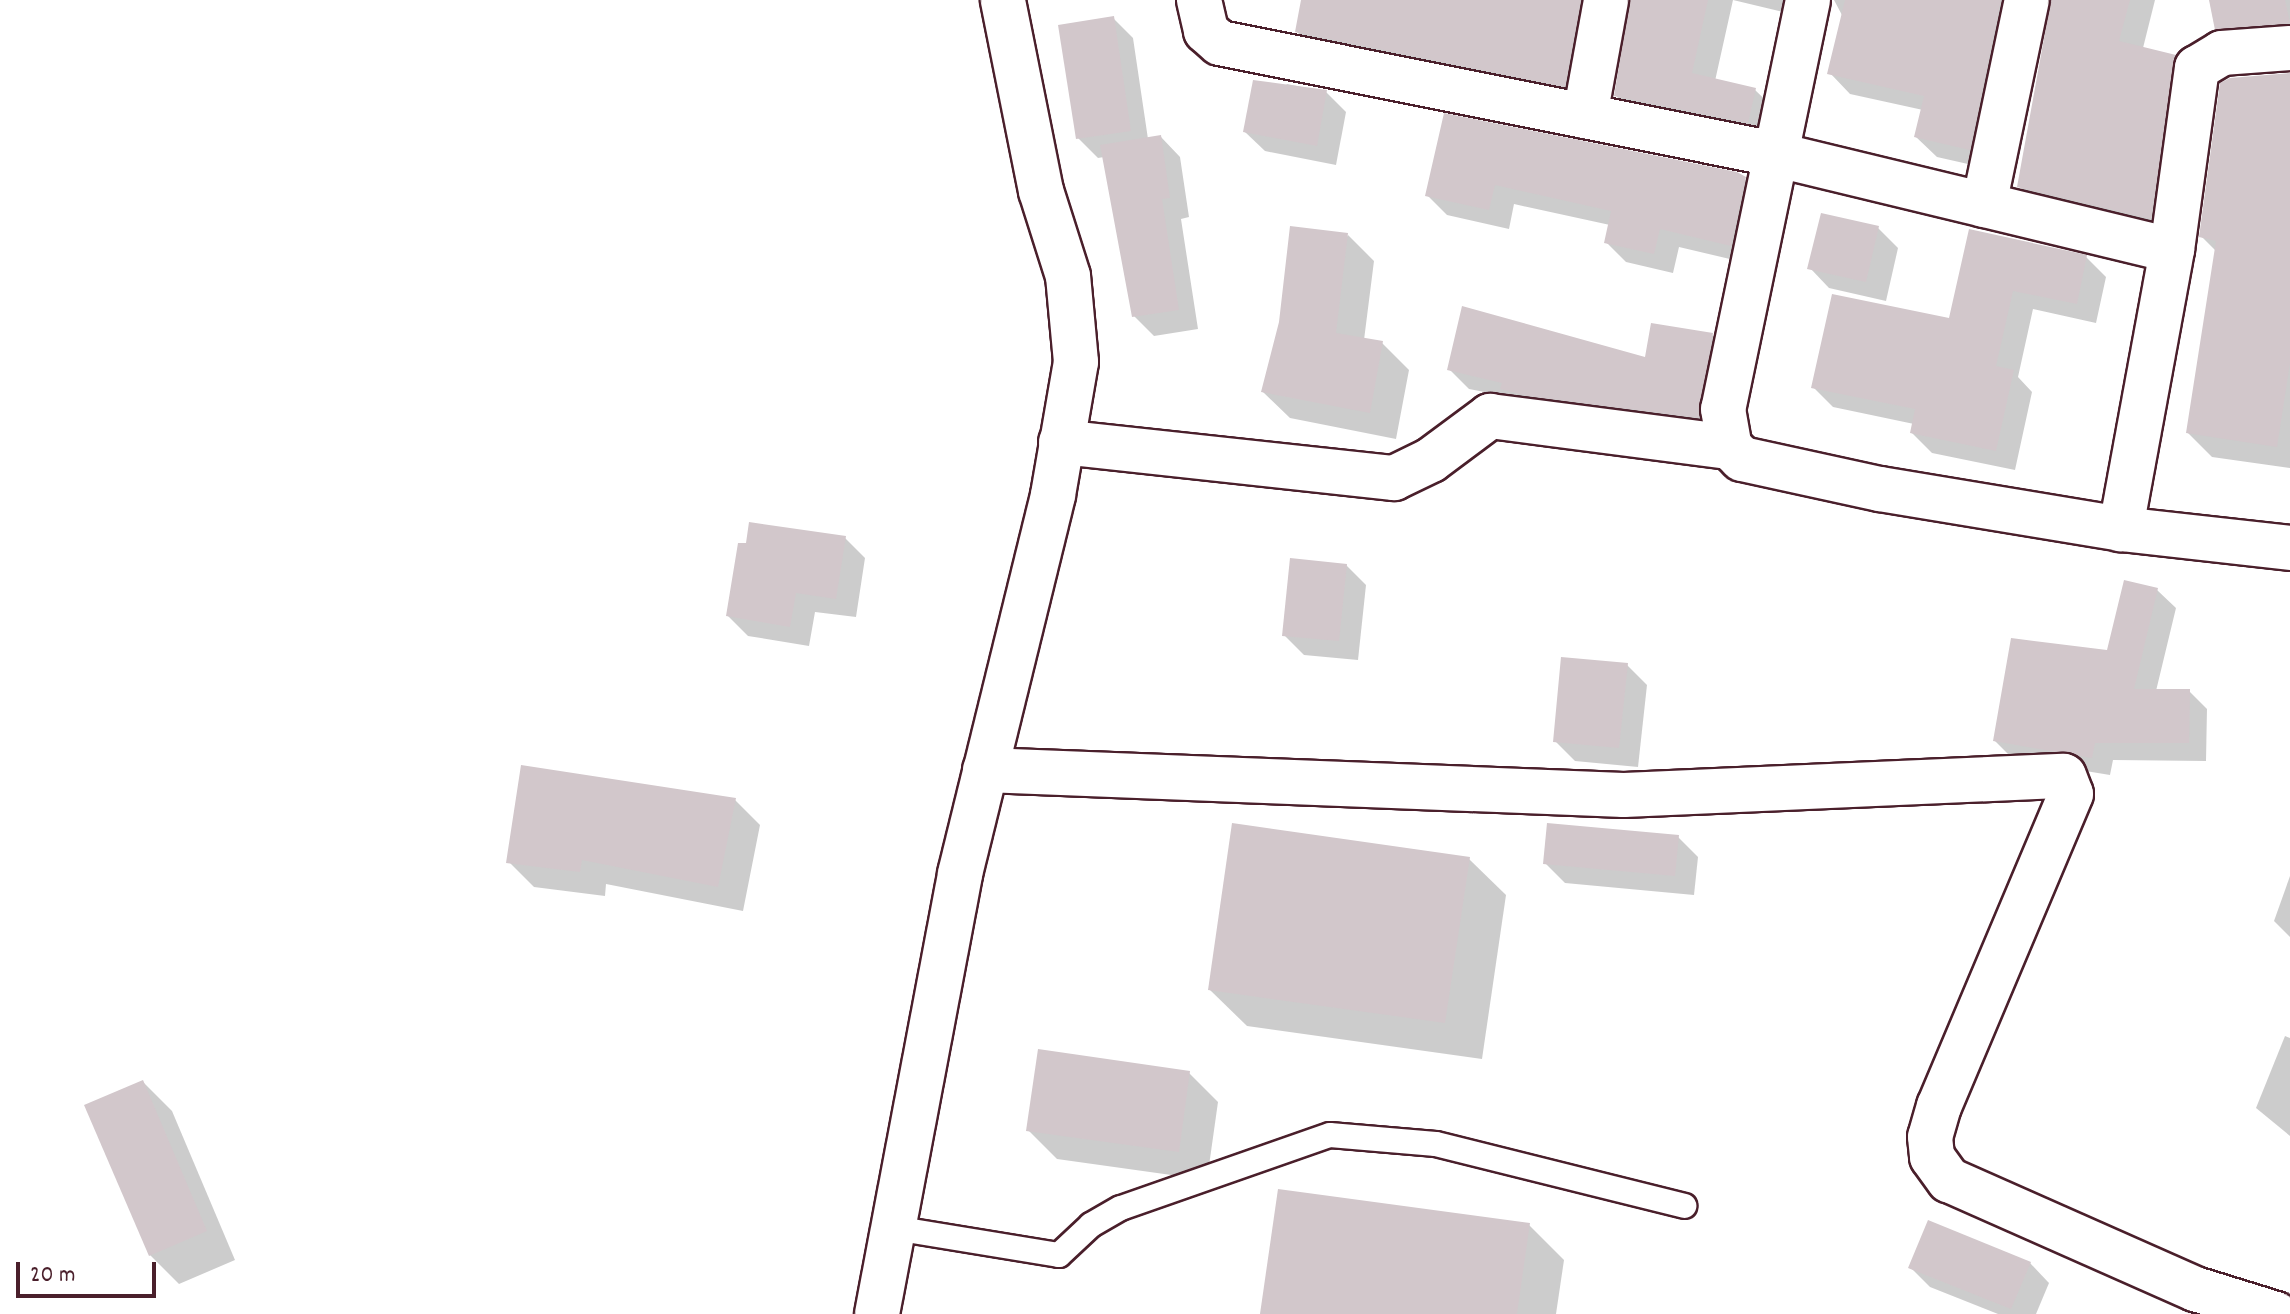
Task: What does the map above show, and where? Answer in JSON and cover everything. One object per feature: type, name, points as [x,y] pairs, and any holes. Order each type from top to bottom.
[{"type":"street","points":[[877,1314],[917,1083],[1061,442],[1076,362],[1068,276],[1041,191],[1003,0]]},
{"type":"street","points":[[1199,0],[1206,31],[1220,43],[1774,154],[2172,250]]},
{"type":"street","points":[[1585,116],[1606,0]]},
{"type":"street","points":[[1808,0],[1723,409],[1730,447],[1742,459],[1880,489],[2121,529],[2290,548]]},
{"type":"street","points":[[1984,205],[2027,0]]},
{"type":"street","points":[[2121,529],[2172,250],[2197,68],[2222,53],[2290,48]]},
{"type":"street","points":[[1061,442],[1394,478],[1431,460],[1490,416],[1730,447]]},
{"type":"street","points":[[985,770],[1624,795],[2064,776],[2071,794],[1939,1106],[1930,1137],[1932,1157],[1949,1180],[2195,1289],[2276,1314]]},
{"type":"lane","points":[[894,1228],[1059,1255],[1091,1225],[1121,1208],[1330,1135],[1436,1144],[1684,1206]]},
{"type":"building","points":[[1301,0],[1581,0],[1565,87],[1295,32]]},
{"type":"building","points":[[1630,0],[1708,0],[1692,73],[1756,88],[1748,123],[1614,96]]},
{"type":"building","points":[[1845,0],[2001,0],[1970,150],[1914,137],[1924,96],[1827,74]]},
{"type":"building","points":[[2051,0],[2130,0],[2119,41],[2176,55],[2151,219],[2017,187]]},
{"type":"building","points":[[2209,0],[2285,0],[2290,23],[2215,30]]},
{"type":"building","points":[[1114,16],[1131,131],[1076,139],[1058,25]]},
{"type":"building","points":[[2290,73],[2290,363],[2277,447],[2186,433],[2216,241],[2199,237],[2220,83],[2230,78]]},
{"type":"building","points":[[1253,80],[1327,90],[1317,146],[1243,132]]},
{"type":"building","points":[[1444,113],[1737,172],[1746,177],[1731,246],[1660,229],[1654,254],[1604,243],[1611,211],[1495,185],[1489,210],[1425,196]]},
{"type":"building","points":[[1161,135],[1170,198],[1162,199],[1179,310],[1132,317],[1100,145]]},
{"type":"building","points":[[1821,213],[1879,226],[1866,282],[1807,269]]},
{"type":"building","points":[[1290,226],[1348,233],[1336,333],[1383,341],[1370,413],[1261,392],[1279,322]]},
{"type":"building","points":[[1969,229],[2087,255],[2077,304],[2013,291],[1996,366],[2014,370],[1996,451],[1910,433],[1915,409],[1811,388],[1832,294],[1949,318]]},
{"type":"building","points":[[1462,306],[1645,357],[1651,323],[1713,333],[1699,418],[1528,396],[1500,389],[1502,383],[1447,370]]},
{"type":"building","points":[[749,522],[846,536],[836,599],[796,593],[790,627],[726,616],[738,543],[746,543]]},
{"type":"building","points":[[1290,558],[1347,564],[1339,641],[1282,636]]},
{"type":"building","points":[[2124,580],[2158,588],[2134,689],[2190,689],[2189,743],[2095,743],[2092,758],[1993,741],[2011,638],[2107,650]]},
{"type":"building","points":[[1561,657],[1628,663],[1619,748],[1553,742]]},
{"type":"building","points":[[521,765],[736,798],[718,887],[582,860],[580,872],[506,863]]},
{"type":"building","points":[[1232,823],[1470,857],[1445,1023],[1208,990]]},
{"type":"building","points":[[1547,823],[1679,835],[1675,876],[1543,864]]},
{"type":"building","points":[[1038,1049],[1190,1071],[1179,1152],[1026,1131]]},
{"type":"building","points":[[143,1080],[207,1231],[149,1256],[84,1105]]},
{"type":"building","points":[[1278,1189],[1530,1223],[1517,1314],[1260,1314]]},
{"type":"building","points":[[1928,1220],[2031,1262],[2011,1309],[1908,1268]]}]
